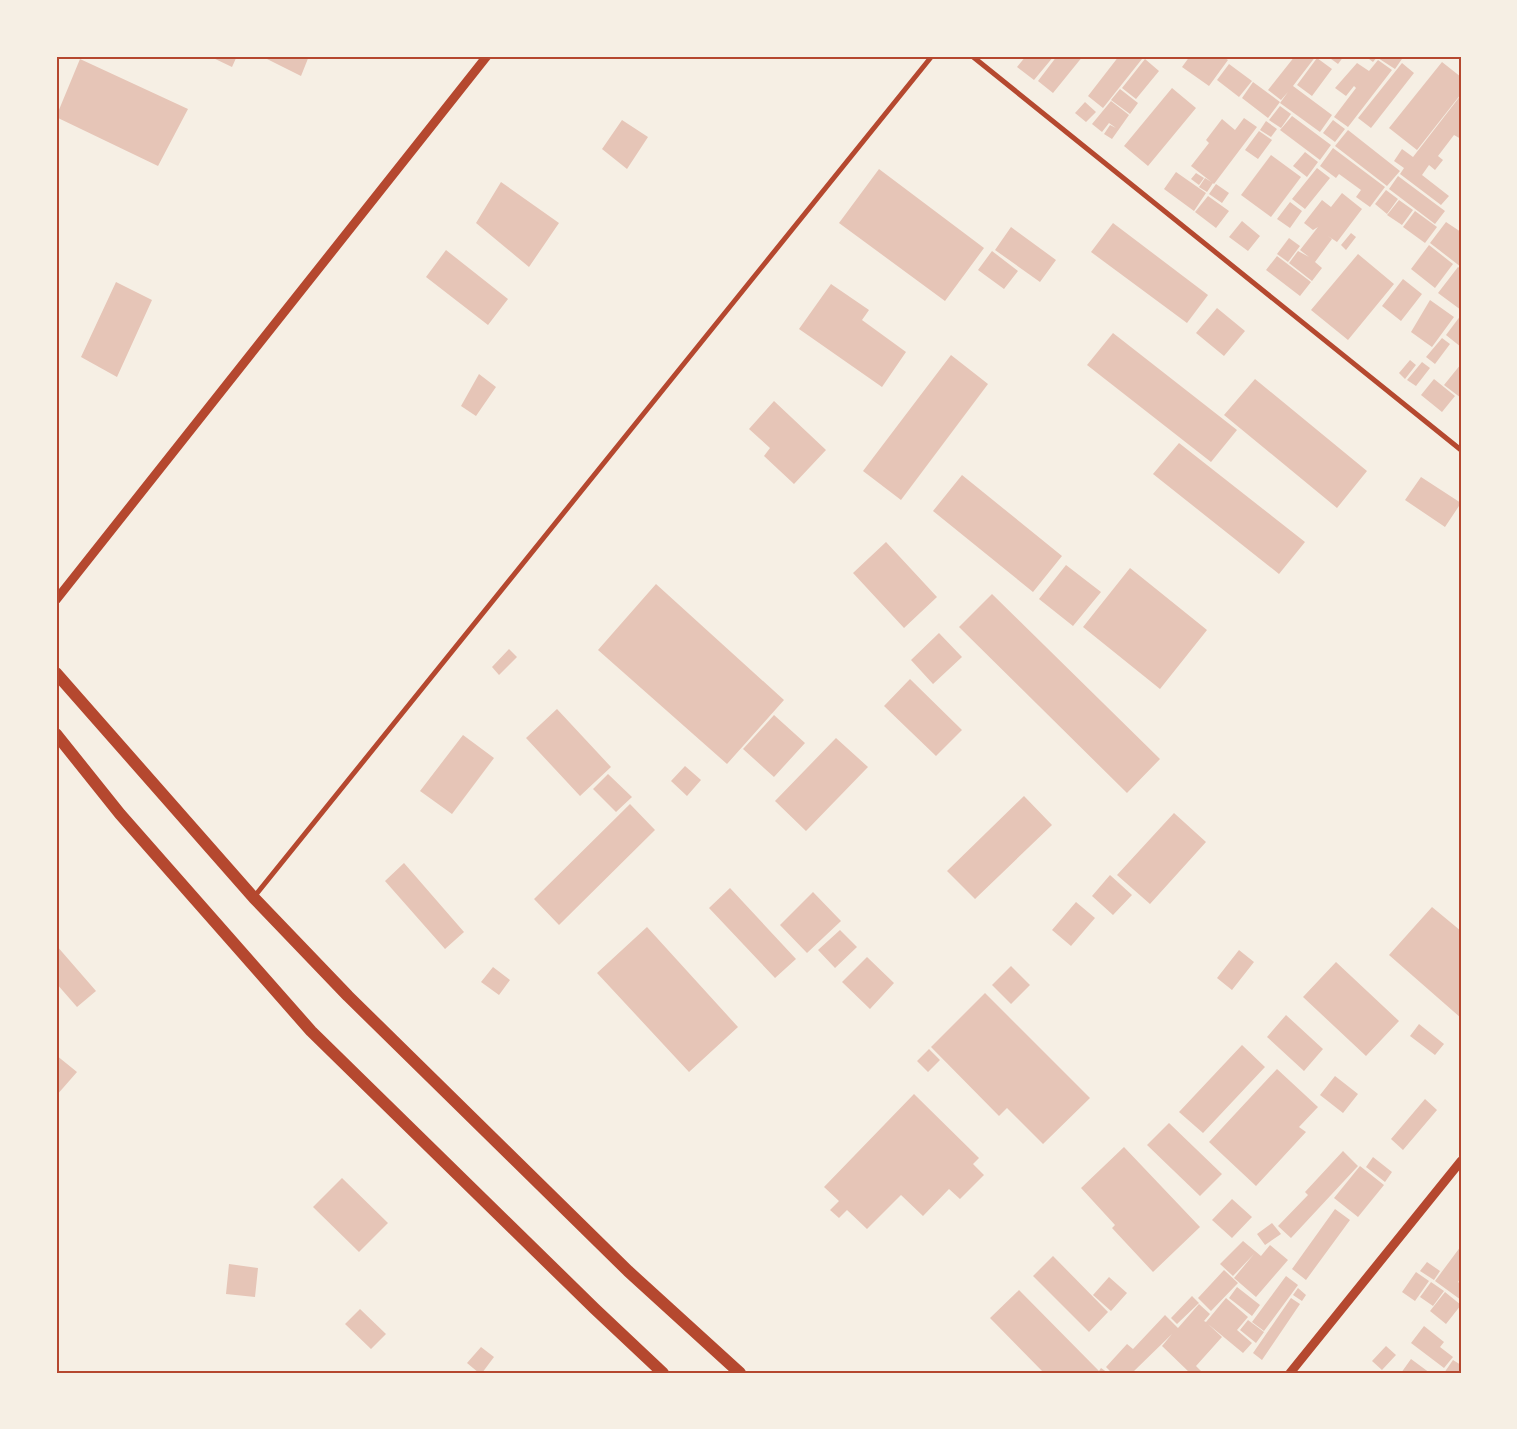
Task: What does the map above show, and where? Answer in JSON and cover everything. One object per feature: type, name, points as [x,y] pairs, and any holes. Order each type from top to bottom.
[{"type":"main road","points":[[56,674],[254,898],[348,996],[614,1258],[740,1373]]},
{"type":"main road","points":[[56,734],[120,814],[311,1030],[594,1309],[663,1373]]},
{"type":"street","points":[[56,600],[487,56]]},
{"type":"street","points":[[254,898],[932,56]]},
{"type":"street","points":[[972,56],[1461,450]]},
{"type":"street","points":[[1290,1373],[1461,1161]]},
{"type":"building","points":[[209,56],[237,56],[232,67]]},
{"type":"building","points":[[261,56],[309,56],[301,76]]},
{"type":"building","points":[[1026,56],[1054,56],[1034,80],[1017,67]]},
{"type":"building","points":[[1057,56],[1083,56],[1053,93],[1038,81]]},
{"type":"building","points":[[1119,56],[1139,56],[1142,59],[1103,108],[1088,96]]},
{"type":"building","points":[[1190,56],[1222,56],[1228,60],[1209,86],[1182,67]]},
{"type":"building","points":[[1295,56],[1316,56],[1293,86],[1332,115],[1320,132],[1280,103],[1288,92],[1281,100],[1268,90]]},
{"type":"building","points":[[1327,56],[1344,56],[1338,64]]},
{"type":"building","points":[[1365,56],[1378,56],[1373,62]]},
{"type":"building","points":[[1379,56],[1404,56],[1395,69],[1378,58]]},
{"type":"building","points":[[1317,58],[1332,69],[1312,96],[1297,85]]},
{"type":"building","points":[[80,59],[188,109],[158,166],[56,117]]},
{"type":"building","points":[[1145,59],[1159,71],[1136,99],[1122,88]]},
{"type":"building","points":[[1378,60],[1392,70],[1348,127],[1334,117],[1356,88],[1354,86],[1346,96],[1335,88],[1357,63],[1369,71]]},
{"type":"building","points":[[1442,62],[1461,77],[1461,94],[1417,150],[1389,128]]},
{"type":"building","points":[[1402,63],[1414,73],[1371,128],[1358,118]]},
{"type":"building","points":[[1229,64],[1252,81],[1239,97],[1217,80]]},
{"type":"building","points":[[1253,82],[1280,102],[1268,118],[1242,98]]},
{"type":"building","points":[[1172,88],[1196,108],[1148,166],[1124,146]]},
{"type":"building","points":[[1120,89],[1138,103],[1130,114],[1111,100]]},
{"type":"building","points":[[1461,95],[1461,139],[1454,135],[1438,156],[1443,160],[1435,170],[1429,165],[1422,175],[1449,196],[1441,205],[1400,174],[1404,168],[1394,161],[1402,149],[1413,157]]},
{"type":"building","points":[[1111,101],[1129,115],[1112,139],[1104,134],[1110,125],[1116,128],[1109,123],[1102,132],[1092,124]]},
{"type":"building","points":[[1085,102],[1096,112],[1086,122],[1075,113]]},
{"type":"building","points":[[1280,106],[1291,114],[1281,128],[1269,120]]},
{"type":"building","points":[[1292,116],[1331,145],[1320,160],[1280,130]]},
{"type":"building","points":[[1244,118],[1257,127],[1214,184],[1191,166],[1209,143],[1206,140],[1222,119],[1235,130]]},
{"type":"building","points":[[622,120],[648,137],[627,169],[602,149]]},
{"type":"building","points":[[1333,120],[1345,129],[1335,142],[1323,133]]},
{"type":"building","points":[[1266,121],[1277,129],[1271,137],[1260,130]]},
{"type":"building","points":[[1348,130],[1400,171],[1387,186],[1335,146]]},
{"type":"building","points":[[1259,131],[1272,140],[1258,159],[1245,150]]},
{"type":"building","points":[[1333,148],[1385,187],[1370,207],[1356,197],[1361,190],[1339,174],[1336,178],[1320,166]]},
{"type":"building","points":[[1305,152],[1318,162],[1307,177],[1293,166]]},
{"type":"building","points":[[1271,155],[1301,177],[1271,217],[1241,195]]},
{"type":"building","points":[[1317,168],[1330,178],[1305,209],[1292,199]]},
{"type":"building","points":[[879,169],[984,248],[945,301],[839,223]]},
{"type":"building","points":[[1176,172],[1206,193],[1194,211],[1164,189]]},
{"type":"building","points":[[1196,173],[1204,178],[1199,185],[1191,179]]},
{"type":"building","points":[[1398,176],[1445,211],[1435,224],[1389,189]]},
{"type":"building","points":[[1205,178],[1213,183],[1207,192],[1199,187]]},
{"type":"building","points":[[501,182],[559,223],[529,267],[476,223]]},
{"type":"building","points":[[1216,184],[1229,193],[1222,203],[1209,194]]},
{"type":"building","points":[[1386,190],[1398,199],[1387,214],[1375,204]]},
{"type":"building","points":[[1342,193],[1362,209],[1337,242],[1328,236],[1332,239],[1315,262],[1322,268],[1312,281],[1289,263],[1298,251],[1309,257],[1300,250],[1318,227],[1313,230],[1304,223],[1322,200],[1331,207]]},
{"type":"building","points":[[1208,196],[1229,211],[1216,228],[1195,212]]},
{"type":"building","points":[[1399,200],[1413,210],[1402,225],[1387,215]]},
{"type":"building","points":[[1290,202],[1302,211],[1290,228],[1277,219]]},
{"type":"building","points":[[1415,211],[1437,227],[1425,243],[1403,227]]},
{"type":"building","points":[[1242,221],[1260,236],[1248,251],[1229,237]]},
{"type":"building","points":[[1446,222],[1461,232],[1461,267],[1430,243]]},
{"type":"building","points":[[1113,223],[1208,295],[1187,323],[1091,252]]},
{"type":"building","points":[[1011,227],[1056,260],[1040,282],[995,250]]},
{"type":"building","points":[[1351,233],[1356,237],[1346,250],[1341,245]]},
{"type":"building","points":[[1289,238],[1300,246],[1288,262],[1277,254]]},
{"type":"building","points":[[1429,245],[1453,264],[1435,288],[1411,269]]},
{"type":"building","points":[[446,250],[508,299],[488,325],[426,277]]},
{"type":"building","points":[[992,251],[1018,271],[1004,289],[978,270]]},
{"type":"building","points":[[1358,254],[1394,284],[1348,340],[1311,310]]},
{"type":"building","points":[[1277,256],[1311,282],[1300,296],[1266,270]]},
{"type":"building","points":[[1458,267],[1461,269],[1461,310],[1438,293]]},
{"type":"building","points":[[1403,279],[1422,294],[1401,321],[1382,306]]},
{"type":"building","points":[[116,282],[152,300],[117,377],[81,357]]},
{"type":"building","points":[[831,284],[869,310],[862,320],[906,352],[882,387],[799,329]]},
{"type":"building","points":[[1430,300],[1454,317],[1432,347],[1411,332]]},
{"type":"building","points":[[1217,308],[1245,331],[1224,356],[1196,333]]},
{"type":"building","points":[[1461,315],[1461,347],[1446,335]]},
{"type":"building","points":[[1113,333],[1237,430],[1211,462],[1087,365]]},
{"type":"building","points":[[1442,338],[1450,344],[1435,364],[1426,357]]},
{"type":"building","points":[[951,355],[988,384],[901,500],[863,471]]},
{"type":"building","points":[[1410,360],[1416,365],[1405,379],[1399,373]]},
{"type":"building","points":[[1422,362],[1430,368],[1416,386],[1407,380]]},
{"type":"building","points":[[1461,364],[1461,398],[1444,385]]},
{"type":"building","points":[[479,374],[496,387],[476,416],[461,406]]},
{"type":"building","points":[[1255,379],[1367,471],[1337,508],[1224,415]]},
{"type":"building","points":[[1434,379],[1455,396],[1442,412],[1421,395]]},
{"type":"building","points":[[774,401],[826,450],[794,484],[764,456],[770,448],[749,429]]},
{"type":"building","points":[[1179,443],[1305,542],[1279,574],[1153,474]]},
{"type":"building","points":[[962,475],[1062,556],[1033,592],[933,511]]},
{"type":"building","points":[[1421,477],[1461,503],[1445,527],[1405,500]]},
{"type":"building","points":[[886,542],[937,597],[904,628],[853,573]]},
{"type":"building","points":[[1066,565],[1101,592],[1073,626],[1039,599]]},
{"type":"building","points":[[1130,568],[1207,630],[1160,689],[1083,627]]},
{"type":"building","points":[[656,584],[784,700],[727,764],[598,650]]},
{"type":"building","points":[[992,594],[1160,759],[1127,793],[959,627]]},
{"type":"building","points":[[939,633],[962,657],[933,684],[911,660]]},
{"type":"building","points":[[509,649],[517,657],[499,675],[492,667]]},
{"type":"building","points":[[910,679],[962,730],[936,756],[884,706]]},
{"type":"building","points":[[557,709],[611,767],[580,796],[526,738]]},
{"type":"building","points":[[774,715],[805,743],[774,777],[743,749]]},
{"type":"building","points":[[463,735],[494,758],[452,814],[420,791]]},
{"type":"building","points":[[836,738],[868,767],[806,831],[775,801]]},
{"type":"building","points":[[685,766],[701,780],[687,796],[671,781]]},
{"type":"building","points":[[608,774],[632,797],[616,812],[593,789]]},
{"type":"building","points":[[1024,796],[1052,825],[975,899],[947,871]]},
{"type":"building","points":[[630,804],[655,830],[559,925],[534,899]]},
{"type":"building","points":[[1174,813],[1206,842],[1150,904],[1117,875]]},
{"type":"building","points":[[404,863],[464,932],[445,949],[385,881]]},
{"type":"building","points":[[1110,875],[1132,895],[1113,915],[1092,896]]},
{"type":"building","points":[[730,888],[796,959],[775,978],[709,908]]},
{"type":"building","points":[[813,892],[841,921],[807,953],[780,925]]},
{"type":"building","points":[[1076,902],[1095,918],[1071,946],[1052,930]]},
{"type":"building","points":[[1432,907],[1461,931],[1461,1018],[1389,955]]},
{"type":"building","points":[[647,927],[738,1027],[689,1072],[597,973]]},
{"type":"building","points":[[840,930],[857,947],[835,968],[818,950]]},
{"type":"building","points":[[56,945],[96,991],[77,1007],[56,983]]},
{"type":"building","points":[[1239,950],[1254,962],[1232,990],[1217,978]]},
{"type":"building","points":[[867,957],[894,983],[870,1009],[842,982]]},
{"type":"building","points":[[1336,962],[1399,1021],[1366,1056],[1303,997]]},
{"type":"building","points":[[1011,966],[1030,985],[1011,1004],[992,985]]},
{"type":"building","points":[[493,967],[510,980],[499,995],[481,982]]},
{"type":"building","points":[[985,993],[1090,1098],[1043,1144],[1007,1108],[999,1116],[931,1047]]},
{"type":"building","points":[[1286,1015],[1323,1049],[1304,1071],[1267,1037]]},
{"type":"building","points":[[1419,1024],[1444,1044],[1435,1055],[1410,1036]]},
{"type":"building","points":[[1242,1045],[1265,1067],[1203,1133],[1179,1112]]},
{"type":"building","points":[[929,1049],[940,1060],[928,1072],[917,1061]]},
{"type":"building","points":[[56,1055],[77,1072],[56,1096]]},
{"type":"building","points":[[1277,1069],[1318,1107],[1299,1127],[1306,1132],[1256,1186],[1209,1142]]},
{"type":"building","points":[[1335,1076],[1358,1094],[1343,1113],[1320,1095]]},
{"type":"building","points":[[914,1094],[979,1158],[973,1164],[984,1175],[960,1199],[949,1189],[923,1216],[901,1195],[867,1229],[847,1210],[839,1218],[830,1210],[839,1201],[824,1187]]},
{"type":"building","points":[[1425,1099],[1437,1110],[1403,1150],[1391,1139]]},
{"type":"building","points":[[1169,1123],[1222,1174],[1200,1196],[1147,1145]]},
{"type":"building","points":[[1124,1147],[1200,1227],[1153,1272],[1112,1228],[1115,1225],[1081,1188]]},
{"type":"building","points":[[1343,1151],[1358,1166],[1291,1238],[1278,1226],[1308,1195],[1305,1192]]},
{"type":"building","points":[[1373,1157],[1392,1172],[1385,1182],[1366,1167]]},
{"type":"building","points":[[1360,1166],[1384,1185],[1358,1217],[1334,1198]]},
{"type":"building","points":[[342,1178],[388,1223],[359,1252],[313,1207]]},
{"type":"building","points":[[1232,1199],[1252,1217],[1232,1238],[1212,1220]]},
{"type":"building","points":[[1335,1209],[1350,1220],[1306,1280],[1292,1269]]},
{"type":"building","points":[[1272,1223],[1281,1234],[1265,1245],[1257,1234]]},
{"type":"building","points":[[1243,1241],[1261,1256],[1270,1245],[1288,1260],[1256,1297],[1234,1278],[1254,1254],[1233,1276],[1220,1264]]},
{"type":"building","points":[[1461,1246],[1461,1278],[1458,1282],[1461,1284],[1461,1300],[1435,1281]]},
{"type":"building","points":[[1053,1256],[1108,1312],[1089,1332],[1033,1276]]},
{"type":"building","points":[[1427,1262],[1440,1271],[1434,1280],[1420,1271]]},
{"type":"building","points":[[229,1264],[258,1268],[255,1297],[226,1294]]},
{"type":"building","points":[[1224,1270],[1238,1283],[1211,1311],[1198,1298]]},
{"type":"building","points":[[1416,1272],[1429,1281],[1415,1301],[1402,1292]]},
{"type":"building","points":[[1286,1276],[1298,1285],[1264,1331],[1252,1322]]},
{"type":"building","points":[[1109,1277],[1127,1293],[1111,1311],[1093,1295]]},
{"type":"building","points":[[1431,1282],[1444,1291],[1433,1306],[1420,1297]]},
{"type":"building","points":[[1237,1287],[1260,1305],[1252,1316],[1229,1298]]},
{"type":"building","points":[[1298,1288],[1306,1295],[1302,1301],[1293,1295]]},
{"type":"building","points":[[1019,1290],[1099,1371],[1101,1368],[1108,1373],[1044,1373],[990,1318]]},
{"type":"building","points":[[1445,1292],[1461,1305],[1446,1324],[1430,1311]]},
{"type":"building","points":[[1192,1296],[1199,1303],[1177,1324],[1171,1318]]},
{"type":"building","points":[[1226,1298],[1248,1317],[1237,1330],[1252,1343],[1243,1353],[1208,1324],[1222,1337],[1196,1366],[1203,1373],[1190,1373],[1162,1346],[1172,1334],[1132,1373],[1112,1373],[1106,1367],[1127,1344],[1133,1349],[1165,1315],[1178,1328],[1199,1304],[1210,1314],[1204,1321],[1206,1322]]},
{"type":"building","points":[[1291,1298],[1300,1304],[1262,1360],[1253,1353]]},
{"type":"building","points":[[360,1309],[386,1334],[371,1349],[345,1324]]},
{"type":"building","points":[[1248,1320],[1264,1332],[1256,1343],[1240,1330]]},
{"type":"building","points":[[1424,1326],[1444,1342],[1440,1347],[1453,1357],[1444,1368],[1411,1343]]},
{"type":"building","points":[[1386,1346],[1396,1355],[1382,1370],[1372,1361]]},
{"type":"building","points":[[481,1347],[494,1357],[482,1373],[479,1373],[467,1363]]},
{"type":"building","points":[[1411,1359],[1430,1373],[1401,1373]]},
{"type":"building","points":[[1453,1360],[1461,1365],[1461,1373],[1444,1373]]}]
